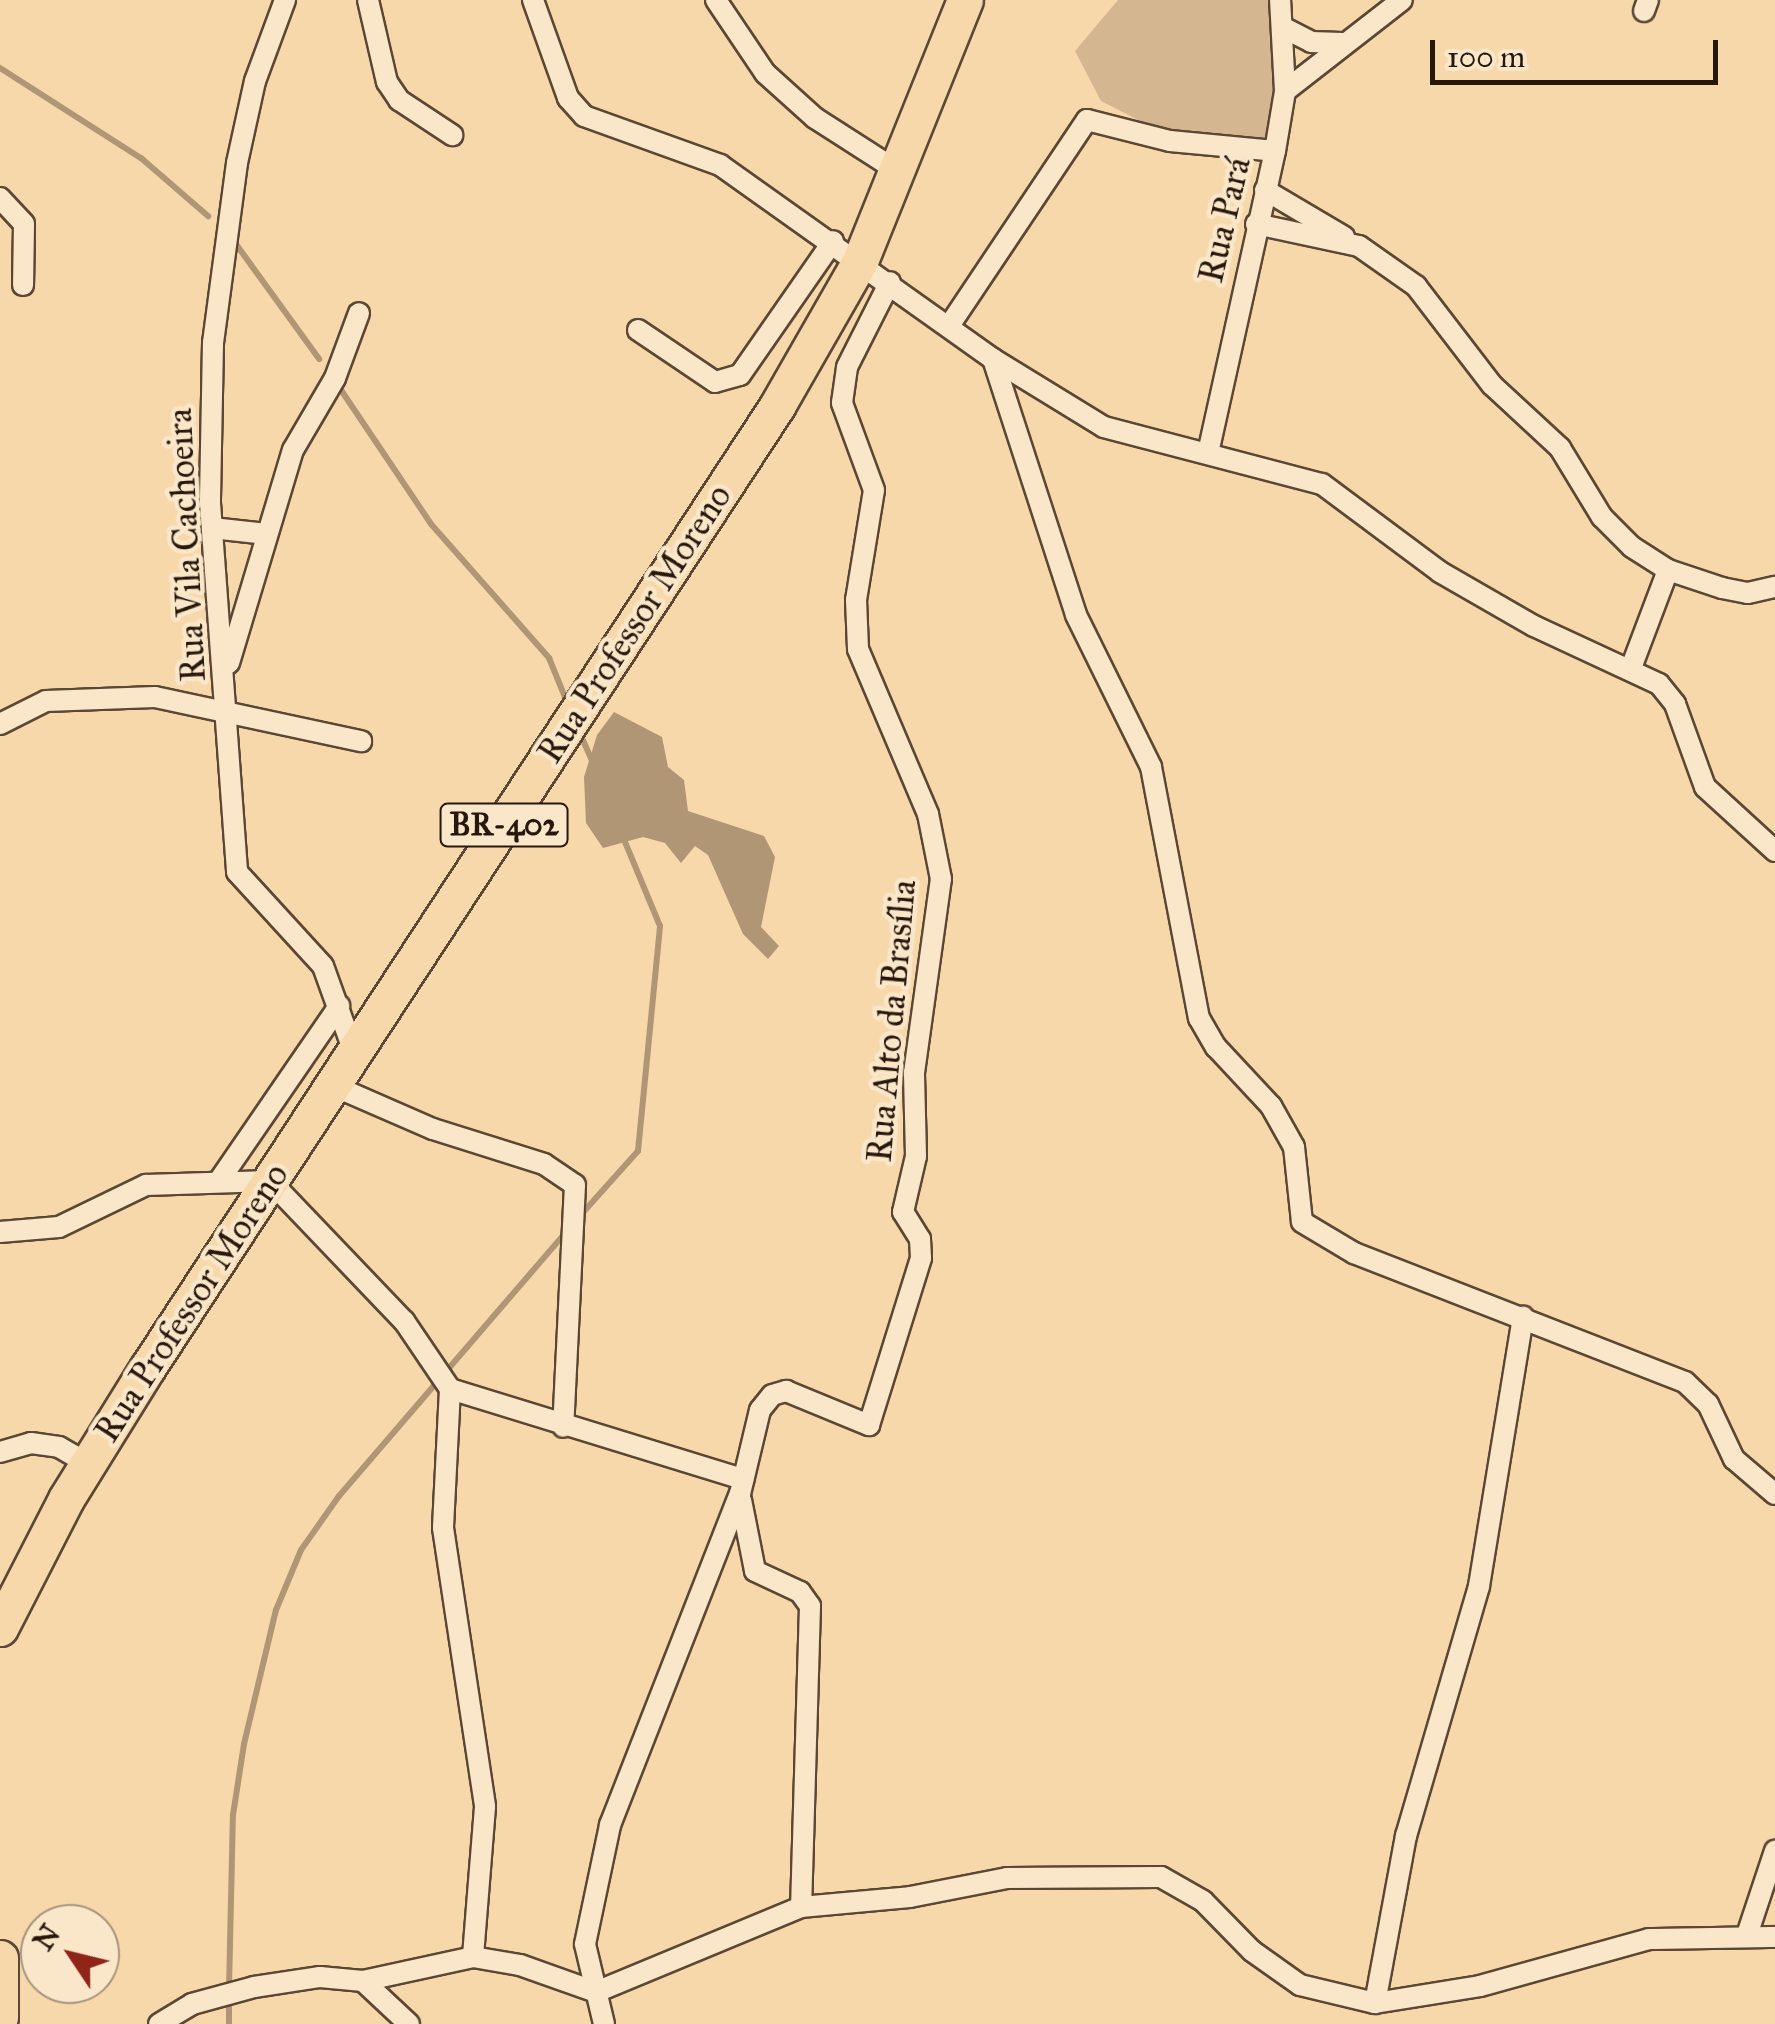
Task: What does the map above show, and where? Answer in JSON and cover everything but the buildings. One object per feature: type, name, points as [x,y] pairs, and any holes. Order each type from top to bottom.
[{"type":"highway","name":"Rua Professor Moreno","points":[[0,1628],[88,1464],[777,406],[846,251],[899,172],[964,0]]},
{"type":"highway","points":[[0,1958],[0,2016]]},
{"type":"street","name":"Rua Vila Cachoeira","points":[[285,0],[255,81],[234,182],[213,343],[212,528],[226,675],[237,872],[324,966],[355,1055]]},
{"type":"street","points":[[368,0],[387,82],[399,100],[452,135]]},
{"type":"street","points":[[532,0],[568,98],[584,116],[694,151],[846,251],[993,359],[1104,427],[1322,484],[1440,572],[1534,626],[1630,668],[1670,694],[1705,787],[1775,852]]},
{"type":"street","points":[[716,0],[765,73],[815,118],[899,172]]},
{"type":"street","name":"Rua Pará","points":[[1208,453],[1275,150],[1284,90],[1286,28],[1280,0]]},
{"type":"street","points":[[1284,90],[1402,0]]},
{"type":"street","points":[[1286,28],[1311,42],[1342,42]]},
{"type":"street","points":[[949,326],[1087,120],[1170,140],[1275,150]]},
{"type":"street","points":[[1265,190],[1359,246],[1416,286],[1492,386],[1560,448],[1602,517],[1632,547],[1668,570],[1748,592],[1775,587]]},
{"type":"street","points":[[0,198],[24,224],[22,286]]},
{"type":"street","points":[[1256,224],[1359,246]]},
{"type":"street","points":[[638,330],[716,382],[740,375],[846,251]]},
{"type":"street","name":"Rua Alto da Brasília","points":[[742,1487],[760,1410],[772,1395],[808,1397],[864,1426],[874,1419],[921,1258],[920,1238],[903,1216],[916,1156],[914,1074],[941,879],[928,814],[858,648],[856,600],[874,490],[842,402],[847,367],[890,282]]},
{"type":"street","points":[[226,675],[299,436],[335,378],[359,313]]},
{"type":"street","points":[[993,359],[1076,615],[1151,767],[1200,1018],[1216,1047],[1272,1106],[1294,1147],[1302,1222],[1354,1253],[1523,1316],[1700,1393],[1734,1459],[1775,1494]]},
{"type":"street","points":[[212,528],[267,534]]},
{"type":"street","points":[[1630,668],[1668,570]]},
{"type":"street","points":[[0,724],[46,701],[174,698],[361,741]]},
{"type":"street","points":[[220,1178],[340,1006]]},
{"type":"street","points":[[334,1086],[433,1129],[544,1164],[574,1186],[564,1427]]},
{"type":"street","points":[[0,1232],[58,1227],[146,1185],[220,1178],[270,1181],[404,1322],[450,1389],[444,1528],[485,1807],[473,1957]]},
{"type":"street","points":[[1375,2002],[1406,1836],[1479,1586],[1523,1316]]},
{"type":"street","points":[[450,1389],[742,1487]]},
{"type":"street","points":[[0,1452],[31,1443],[59,1446],[88,1464]]},
{"type":"street","points":[[742,1487],[750,1564],[761,1576],[800,1592],[810,1606],[801,1907]]},
{"type":"street","points":[[604,2024],[585,1944],[610,1825],[742,1487]]},
{"type":"street","points":[[1748,1935],[1775,1851]]},
{"type":"street","points":[[159,2024],[192,2004],[254,1987],[320,1978],[363,1981],[473,1957],[520,1965],[596,1992],[801,1907],[910,1897],[1007,1878],[1161,1877],[1203,1901],[1252,1951],[1300,1985],[1375,2002],[1480,1986],[1650,1939],[1775,1936]]},
{"type":"street","points":[[363,1981],[408,2024]]},
{"type":"shaded area","points":[[1118,0],[1272,0],[1277,68],[1267,144],[1158,130],[1101,101],[1075,51]]},
{"type":"shaded area","points":[[614,712],[662,737],[668,767],[684,780],[688,811],[764,836],[775,857],[761,927],[779,946],[768,959],[743,934],[708,855],[695,846],[681,863],[665,843],[643,837],[603,848],[586,823],[584,777],[597,735]]},
{"type":"waterway","points":[[0,68],[141,158],[208,216]]},
{"type":"waterway","points":[[233,240],[319,359]]},
{"type":"waterway","points":[[339,387],[431,524],[549,658],[567,702]]},
{"type":"waterway","points":[[582,738],[592,760]]},
{"type":"waterway","points":[[578,1218],[638,1151],[660,926],[623,837]]},
{"type":"waterway","points":[[229,1988],[233,1815],[244,1744],[276,1610],[301,1550],[339,1496],[567,1231]]},
{"type":"waterway","points":[[229,2000],[229,2024]]}]
